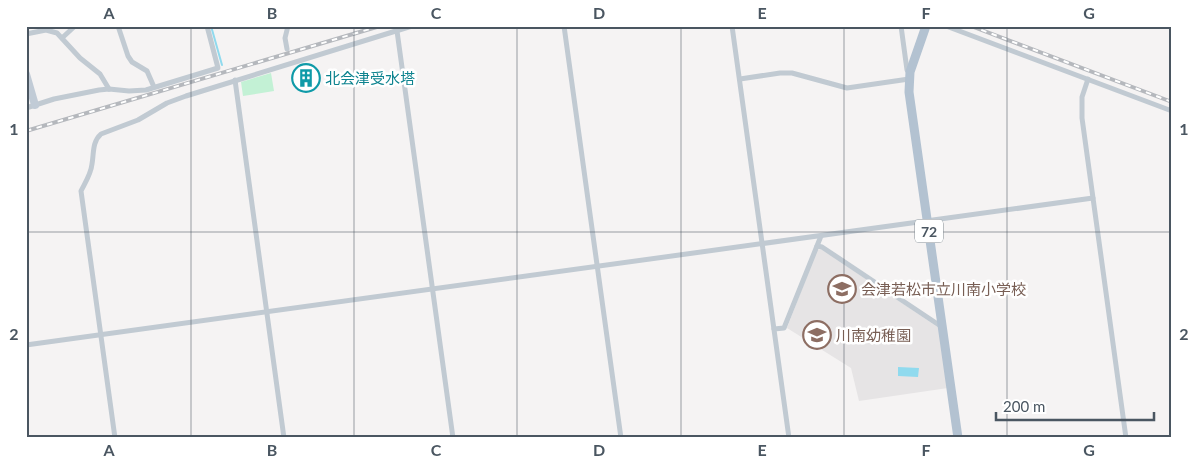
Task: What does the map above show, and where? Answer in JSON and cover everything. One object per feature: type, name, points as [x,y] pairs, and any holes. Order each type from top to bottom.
[{"type":"main road","name":"72","points":[[926,26],[909,77],[910,99],[958,438]]},
{"type":"main road","points":[[26,74],[35,104]]},
{"type":"street","points":[[62,38],[75,26]]},
{"type":"street","points":[[118,26],[128,56],[132,62],[147,71],[154,87]]},
{"type":"street","points":[[26,108],[54,99],[109,89],[129,91],[154,87],[218,68],[207,26]]},
{"type":"street","points":[[287,49],[285,38],[288,26]]},
{"type":"street","points":[[115,438],[81,191],[92,166],[94,142],[97,137],[138,120],[168,103],[235,80],[412,26]]},
{"type":"street","points":[[564,26],[621,438]]},
{"type":"street","points":[[732,26],[789,438]]},
{"type":"street","points":[[740,78],[792,73],[847,88],[909,77],[901,26]]},
{"type":"street","points":[[946,26],[1172,111]]},
{"type":"street","points":[[26,34],[41,30],[51,30],[57,33],[80,58],[100,74],[109,89]]},
{"type":"street","points":[[397,31],[453,438]]},
{"type":"street","points":[[1088,79],[1081,104],[1126,438]]},
{"type":"street","points":[[235,80],[284,438]]},
{"type":"street","points":[[26,345],[1093,198]]},
{"type":"street","points":[[774,330],[784,328],[821,236]]},
{"type":"street","points":[[817,246],[822,247],[943,327]]},
{"type":"shaded area","name":"会津若松市立川南小学校","points":[[822,249],[939,328],[948,388],[859,401],[851,368],[787,328],[817,250]]},
{"type":"green space","name":"北会津受水塔","points":[[304,68],[310,69],[315,75],[313,84],[306,88],[298,84],[296,79],[297,73],[301,69],[304,71]]},
{"type":"green space","points":[[271,73],[274,91],[243,96],[241,82]]},
{"type":"water","points":[[898,367],[919,368],[918,377],[898,376]]},
{"type":"waterway","points":[[211,26],[222,65]]},
{"type":"railway","points":[[26,131],[380,26]]},
{"type":"railway","points":[[971,26],[1172,102]]},
{"type":"place","name":"北会津受水塔","points":[[306,78]]},
{"type":"place","name":"会津若松市立川南小学校","points":[[842,289]]},
{"type":"place","name":"川南幼稚園","points":[[817,335]]}]
